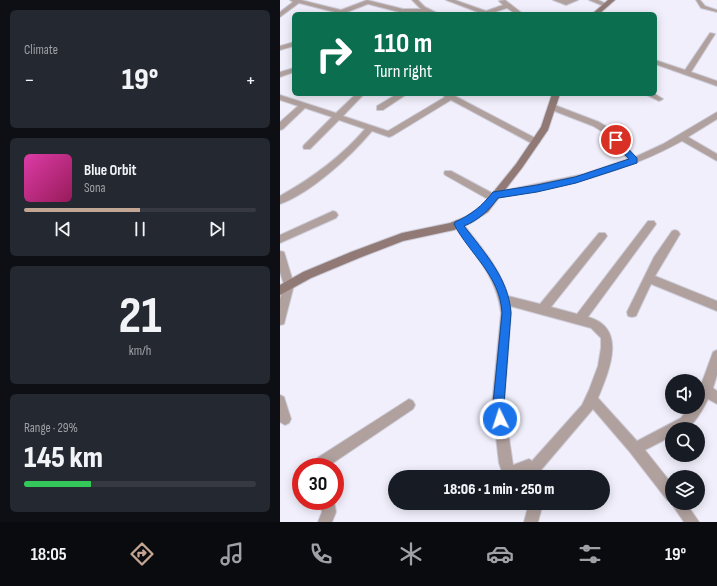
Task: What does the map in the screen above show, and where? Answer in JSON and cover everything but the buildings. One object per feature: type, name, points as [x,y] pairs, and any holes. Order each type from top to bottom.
[{"type":"street","points":[[415,0],[425,10],[430,12]]},
{"type":"street","points":[[449,0],[483,12]]},
{"type":"street","points":[[501,0],[517,12]]},
{"type":"street","points":[[556,0],[569,3],[575,0]]},
{"type":"street","points":[[592,0],[606,5]]},
{"type":"street","points":[[598,12],[612,0]]},
{"type":"street","points":[[280,15],[295,1],[342,12],[367,2],[403,12]]},
{"type":"street","points":[[489,12],[508,5]]},
{"type":"street","points":[[413,12],[425,10]]},
{"type":"street","points":[[687,73],[712,34]]},
{"type":"street","points":[[280,48],[292,45]]},
{"type":"street","points":[[657,63],[717,84]]},
{"type":"street","points":[[280,75],[292,71]]},
{"type":"street","points":[[307,147],[358,96]]},
{"type":"street","points":[[380,108],[400,96]]},
{"type":"street","points":[[280,97],[389,134],[446,96]]},
{"type":"street","points":[[450,96],[536,142]]},
{"type":"street","points":[[284,288],[307,275],[402,237],[451,227],[468,220],[485,209],[519,166],[545,128],[555,96]]},
{"type":"street","points":[[652,96],[659,99]]},
{"type":"street","points":[[280,127],[304,105]]},
{"type":"street","points":[[552,107],[586,119],[606,130],[634,160]]},
{"type":"street","points":[[448,173],[495,196],[537,189],[576,180],[634,160],[683,138],[717,115]]},
{"type":"street","points":[[280,200],[318,178],[339,162],[370,128]]},
{"type":"street","points":[[683,138],[717,158]]},
{"type":"street","points":[[280,239],[333,215]]},
{"type":"street","points":[[458,224],[494,274],[506,300],[498,404],[505,463],[508,470]]},
{"type":"street","points":[[579,320],[651,224]]},
{"type":"street","points":[[632,312],[658,260],[675,234]]},
{"type":"street","points":[[542,310],[602,236]]},
{"type":"street","points":[[280,255],[284,288],[280,320]]},
{"type":"street","points":[[649,278],[717,306]]},
{"type":"street","points":[[506,300],[594,324],[603,331],[607,340],[606,351],[592,400],[538,470]]},
{"type":"street","points":[[717,356],[706,391],[717,398]]},
{"type":"street","points":[[592,400],[636,448],[665,486]]},
{"type":"street","points":[[280,401],[285,418]]},
{"type":"street","points":[[330,458],[409,405]]},
{"type":"street","points":[[636,448],[685,422],[691,414]]},
{"type":"street","points":[[518,470],[529,466],[534,470]]},
{"type":"street","points":[[325,522],[329,515],[329,510]]},
{"type":"street","points":[[531,522],[534,510]]},
{"type":"street","points":[[683,510],[692,522]]},
{"type":"lane","points":[[698,0],[703,7],[717,11]]},
{"type":"route","points":[[500,419],[498,404],[506,300],[494,274],[458,224],[468,220],[485,209],[496,195],[537,189],[576,180],[612,169],[634,160],[616,140]]}]
